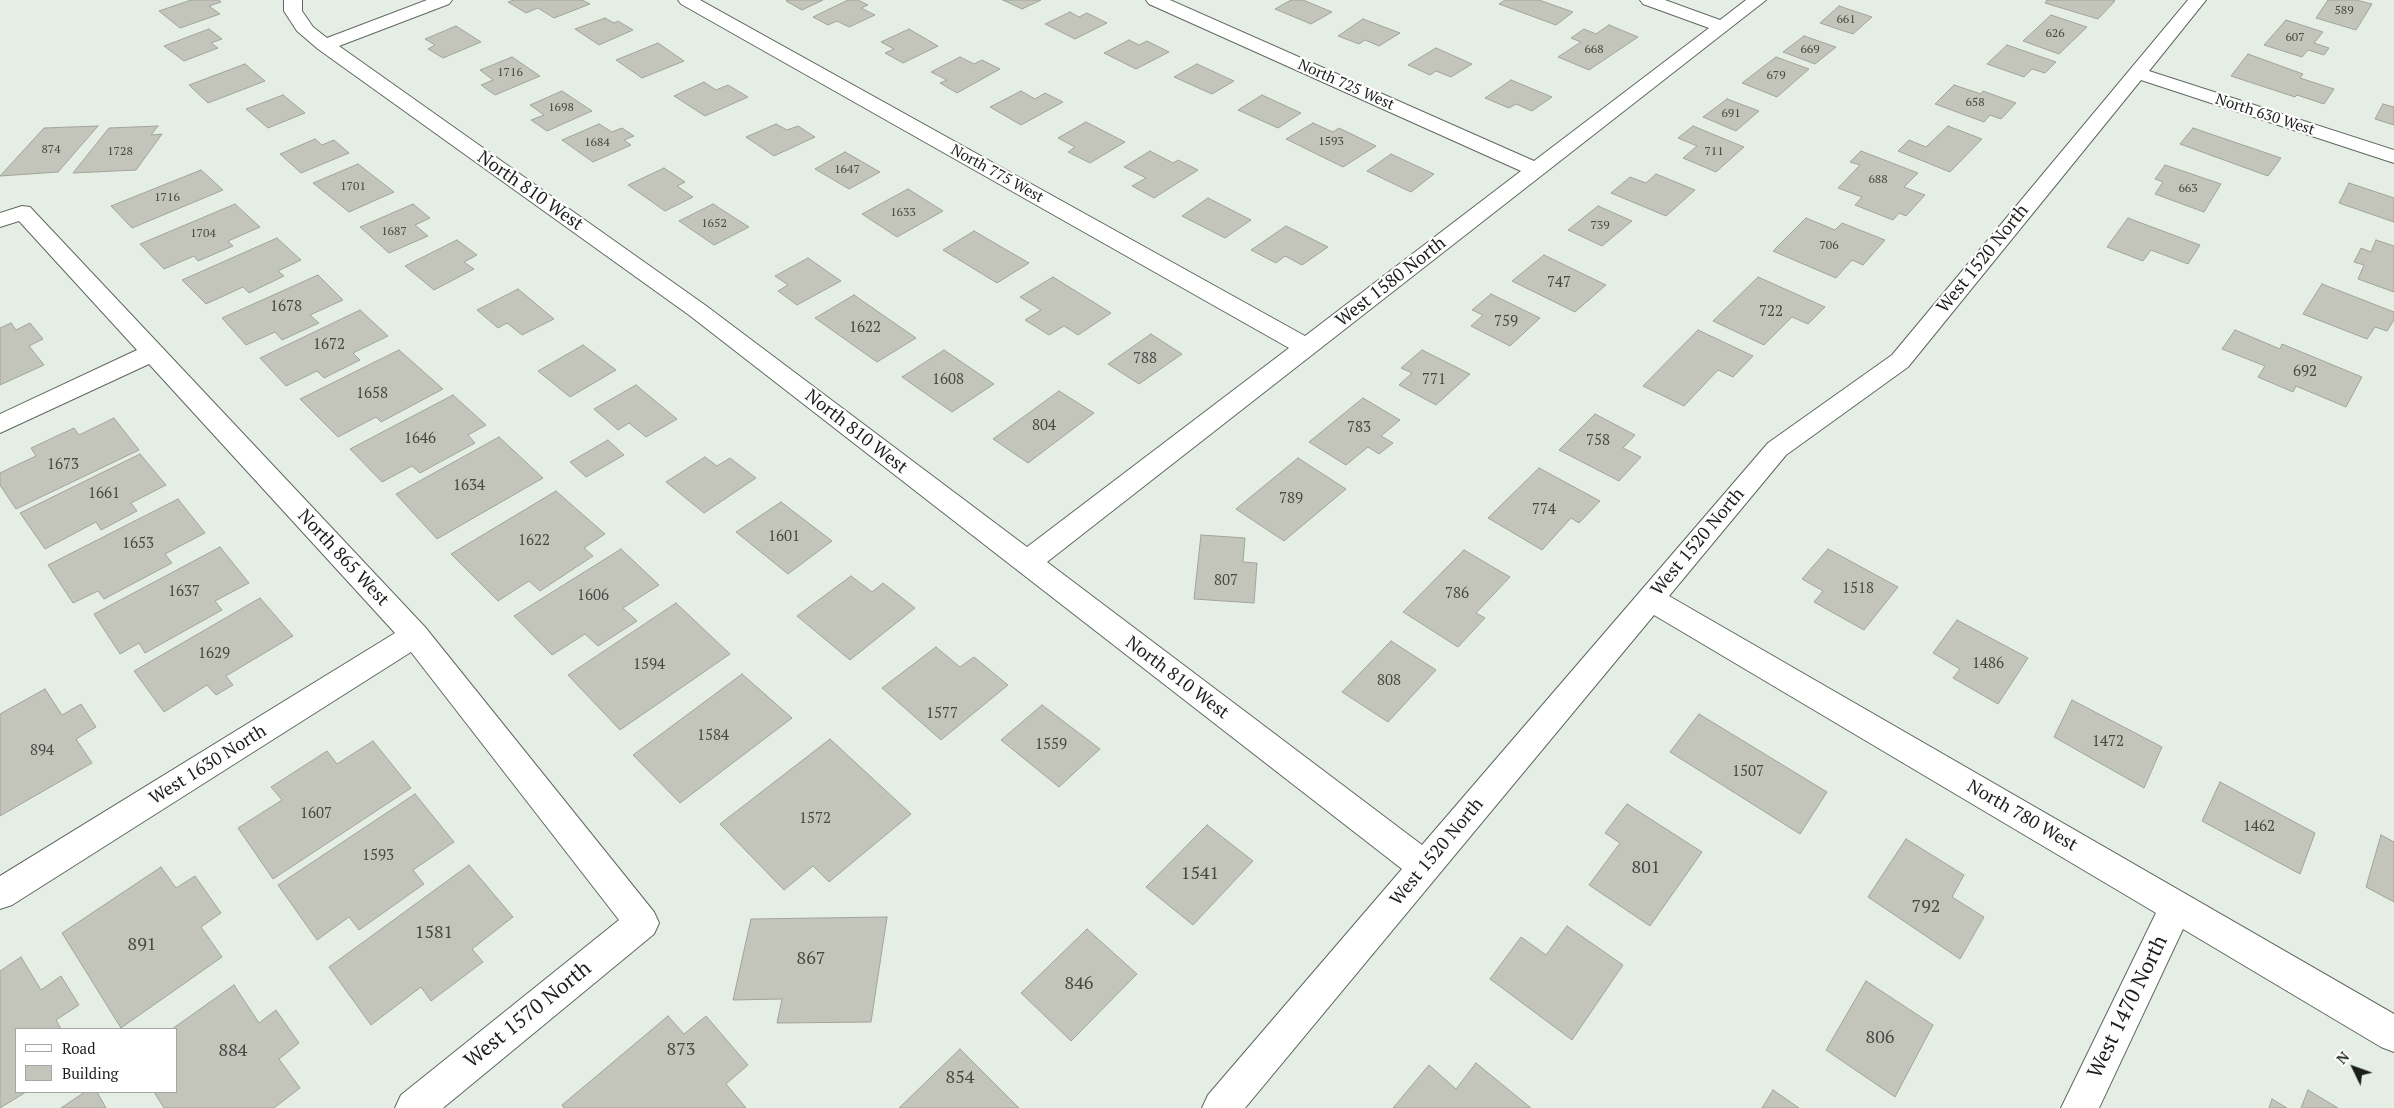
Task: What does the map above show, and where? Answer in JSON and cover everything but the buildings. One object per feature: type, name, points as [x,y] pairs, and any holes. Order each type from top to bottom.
[{"type":"street","name":"North 810 West","points":[[294,0],[293,11],[306,31],[697,310],[1424,866]]},
{"type":"street","points":[[324,44],[443,0]]},
{"type":"street","name":"North 775 West","points":[[687,0],[1306,347]]},
{"type":"street","name":"North 725 West","points":[[1155,0],[1536,170]]},
{"type":"street","points":[[1649,0],[1722,27]]},
{"type":"street","name":"West 1580 North","points":[[1026,563],[1757,0]]},
{"type":"street","name":"West 1520 North","points":[[1220,1108],[1777,449],[1900,360],[2197,0]]},
{"type":"street","name":"North 630 West","points":[[2137,72],[2394,157]]},
{"type":"street","name":"North 865 West","points":[[11,216],[152,353],[416,635],[642,923]]},
{"type":"street","points":[[0,424],[152,353]]},
{"type":"street","name":"North 780 West","points":[[1650,599],[2394,1034]]},
{"type":"street","name":"West 1630 North","points":[[0,894],[416,635]]},
{"type":"street","name":"West 1470 North","points":[[2080,1108],[2177,906]]},
{"type":"street","name":"West 1570 North","points":[[414,1108],[642,923]]}]
